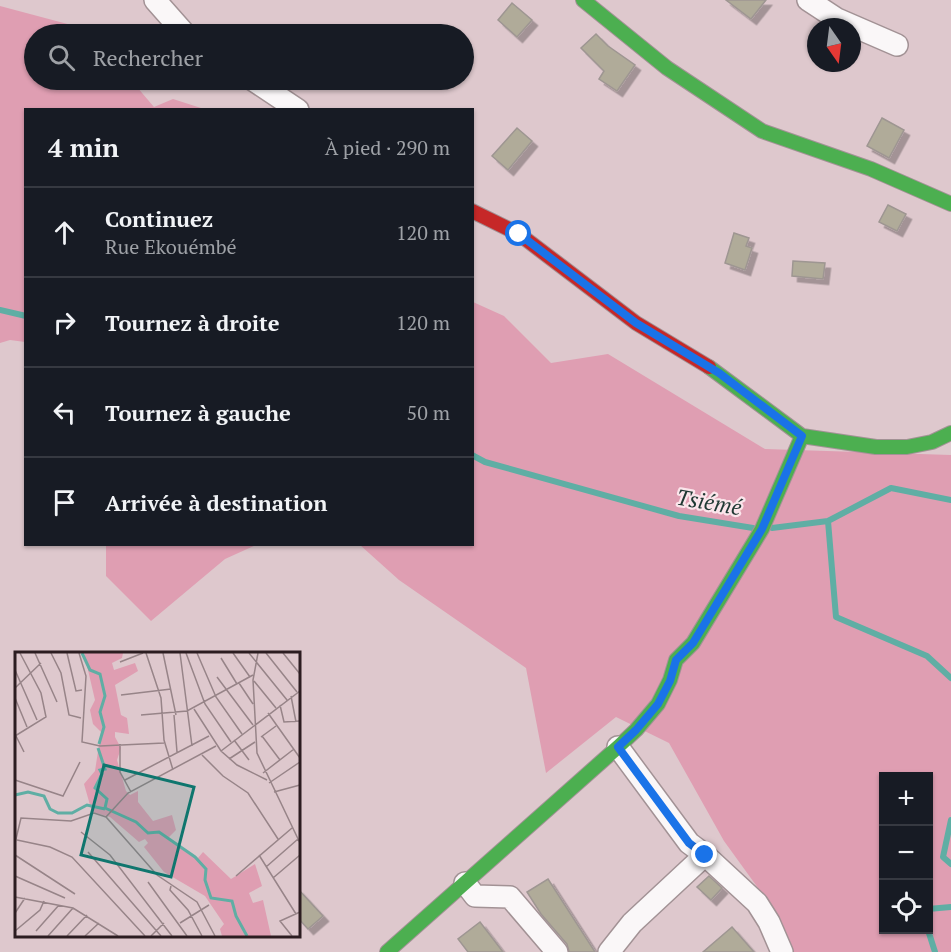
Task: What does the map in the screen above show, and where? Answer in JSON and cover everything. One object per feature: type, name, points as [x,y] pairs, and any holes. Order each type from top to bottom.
[{"type":"street","points":[[156,0],[176,24]]},
{"type":"street","points":[[583,0],[667,68],[762,131],[871,169],[951,204]]},
{"type":"street","points":[[808,0],[837,19],[897,45]]},
{"type":"street","points":[[268,90],[295,108]]},
{"type":"street","points":[[474,212],[519,234],[636,323],[719,373],[802,436],[876,447],[907,447],[932,442],[951,433]]},
{"type":"street","points":[[387,952],[618,747],[658,704],[670,681],[676,660],[693,643],[762,529],[802,436]]},
{"type":"street","points":[[618,747],[689,843],[757,903],[769,922],[782,952]]},
{"type":"street","points":[[609,952],[632,923],[705,855]]},
{"type":"street","points":[[465,883],[475,896],[510,897],[557,952]]},
{"type":"shaded area","points":[[0,6],[68,24],[24,24],[24,90],[140,90],[154,107],[173,99],[201,108],[24,108],[24,342],[10,340],[0,343]]},
{"type":"shaded area","points":[[474,302],[504,316],[551,363],[608,354],[765,449],[951,455],[951,952],[790,952],[766,899],[724,841],[669,743],[616,717],[546,773],[526,668],[399,580],[361,546],[474,546]]},
{"type":"shaded area","points":[[106,546],[254,546],[225,559],[151,621],[106,576]]},
{"type":"building","points":[[726,0],[766,0],[751,19]]},
{"type":"building","points":[[512,3],[532,20],[517,37],[498,20]]},
{"type":"building","points":[[596,34],[608,46],[635,65],[617,91],[599,79],[604,71],[581,48]]},
{"type":"building","points":[[882,118],[904,130],[889,158],[867,146]]},
{"type":"building","points":[[517,128],[532,141],[508,170],[492,156]]},
{"type":"building","points":[[888,205],[906,214],[897,231],[879,222]]},
{"type":"building","points":[[734,233],[749,238],[746,246],[752,248],[745,270],[725,263]]},
{"type":"building","points":[[793,261],[825,263],[823,279],[792,276]]},
{"type":"building","points":[[709,876],[722,888],[711,900],[697,887]]},
{"type":"building","points":[[548,879],[595,952],[569,952],[567,944],[541,914],[527,892]]},
{"type":"building","points":[[300,891],[323,916],[308,929],[300,920]]},
{"type":"building","points":[[480,922],[503,952],[468,952],[458,939]]},
{"type":"building","points":[[732,927],[754,952],[703,952]]},
{"type":"waterway","name":"Tsiémé","points":[[0,310],[24,316]]},
{"type":"waterway","name":"Tsiémé","points":[[474,456],[485,462],[679,516],[753,528]]},
{"type":"waterway","points":[[828,521],[891,488],[951,500]]},
{"type":"waterway","name":"Tsiémé","points":[[772,528],[828,521],[836,617],[927,656],[951,678]]},
{"type":"waterway","name":"Tsiémé","points":[[951,820],[943,857],[951,864]]},
{"type":"waterway","name":"Tsiémé","points":[[933,909],[951,907]]},
{"type":"waterway","name":"Tsiémé","points":[[929,934],[935,952]]},
{"type":"traffic: fast","points":[[583,0],[667,68],[762,131],[871,169],[951,204]]},
{"type":"traffic: fast","points":[[709,367],[802,436],[876,447],[907,447],[932,442],[951,433]]},
{"type":"traffic: fast","points":[[387,952],[618,747],[658,704],[670,680],[676,660],[693,643],[762,529],[802,436]]},
{"type":"traffic: jam","points":[[474,212],[519,234],[636,323],[709,367]]},
{"type":"route","points":[[519,234],[636,323],[719,373],[802,436],[762,529],[693,643],[676,660],[670,681],[658,704],[618,747],[689,843],[705,855]]}]
